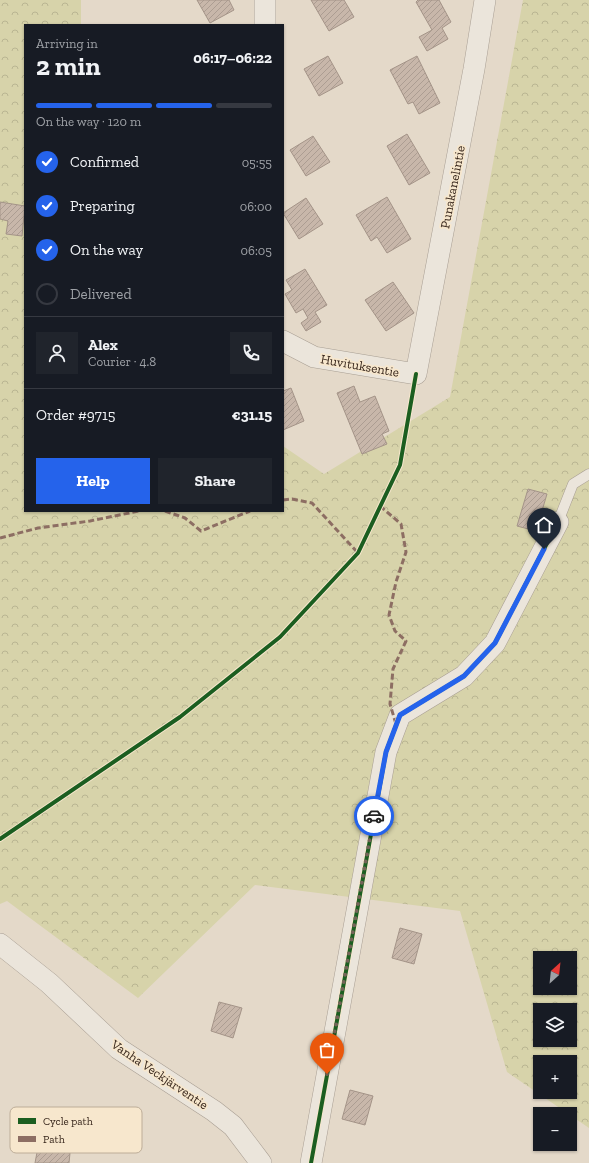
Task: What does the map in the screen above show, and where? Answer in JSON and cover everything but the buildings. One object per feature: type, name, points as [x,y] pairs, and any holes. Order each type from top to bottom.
[{"type":"street","points":[[265,0],[265,24]]},
{"type":"street","name":"Punakanelintie","points":[[416,374],[474,69],[485,0]]},
{"type":"street","name":"Huvituksentie","points":[[284,342],[314,357],[416,374]]},
{"type":"street","points":[[311,1163],[386,752],[400,715],[464,676],[495,643],[558,522]]},
{"type":"street","name":"Vanha Veckjärventie","points":[[0,944],[49,983],[119,1049],[214,1111],[232,1126],[261,1163]]},
{"type":"lane","points":[[558,522],[573,484],[589,474]]},
{"type":"green space","points":[[0,0],[81,0],[81,24],[24,24],[24,512],[284,512],[284,447],[324,474],[450,397],[523,0],[589,0],[589,1128],[577,1120],[577,1107],[558,1107],[547,1099],[577,1099],[577,1055],[533,1055],[533,1090],[507,1072],[460,911],[255,885],[138,998],[7,901],[0,904]]},
{"type":"marked path","points":[[284,500],[292,499],[312,503],[358,553]]},
{"type":"marked path","points":[[380,506],[401,524],[406,552],[396,582],[389,615],[395,631],[406,641],[393,669],[390,704],[396,724]]},
{"type":"marked path","points":[[0,538],[38,528],[90,521],[134,512]]},
{"type":"marked path","points":[[168,512],[185,518],[201,531],[248,512]]},
{"type":"cycle path","points":[[0,839],[180,717],[280,637],[358,553],[400,465],[416,374]]},
{"type":"cycle path","points":[[311,1163],[386,752],[400,715],[464,676],[495,643],[558,522]]},
{"type":"way so far","points":[[327,1074],[374,816]]},
{"type":"route","points":[[374,816],[386,752],[400,715],[464,676],[495,643],[544,549]]}]
